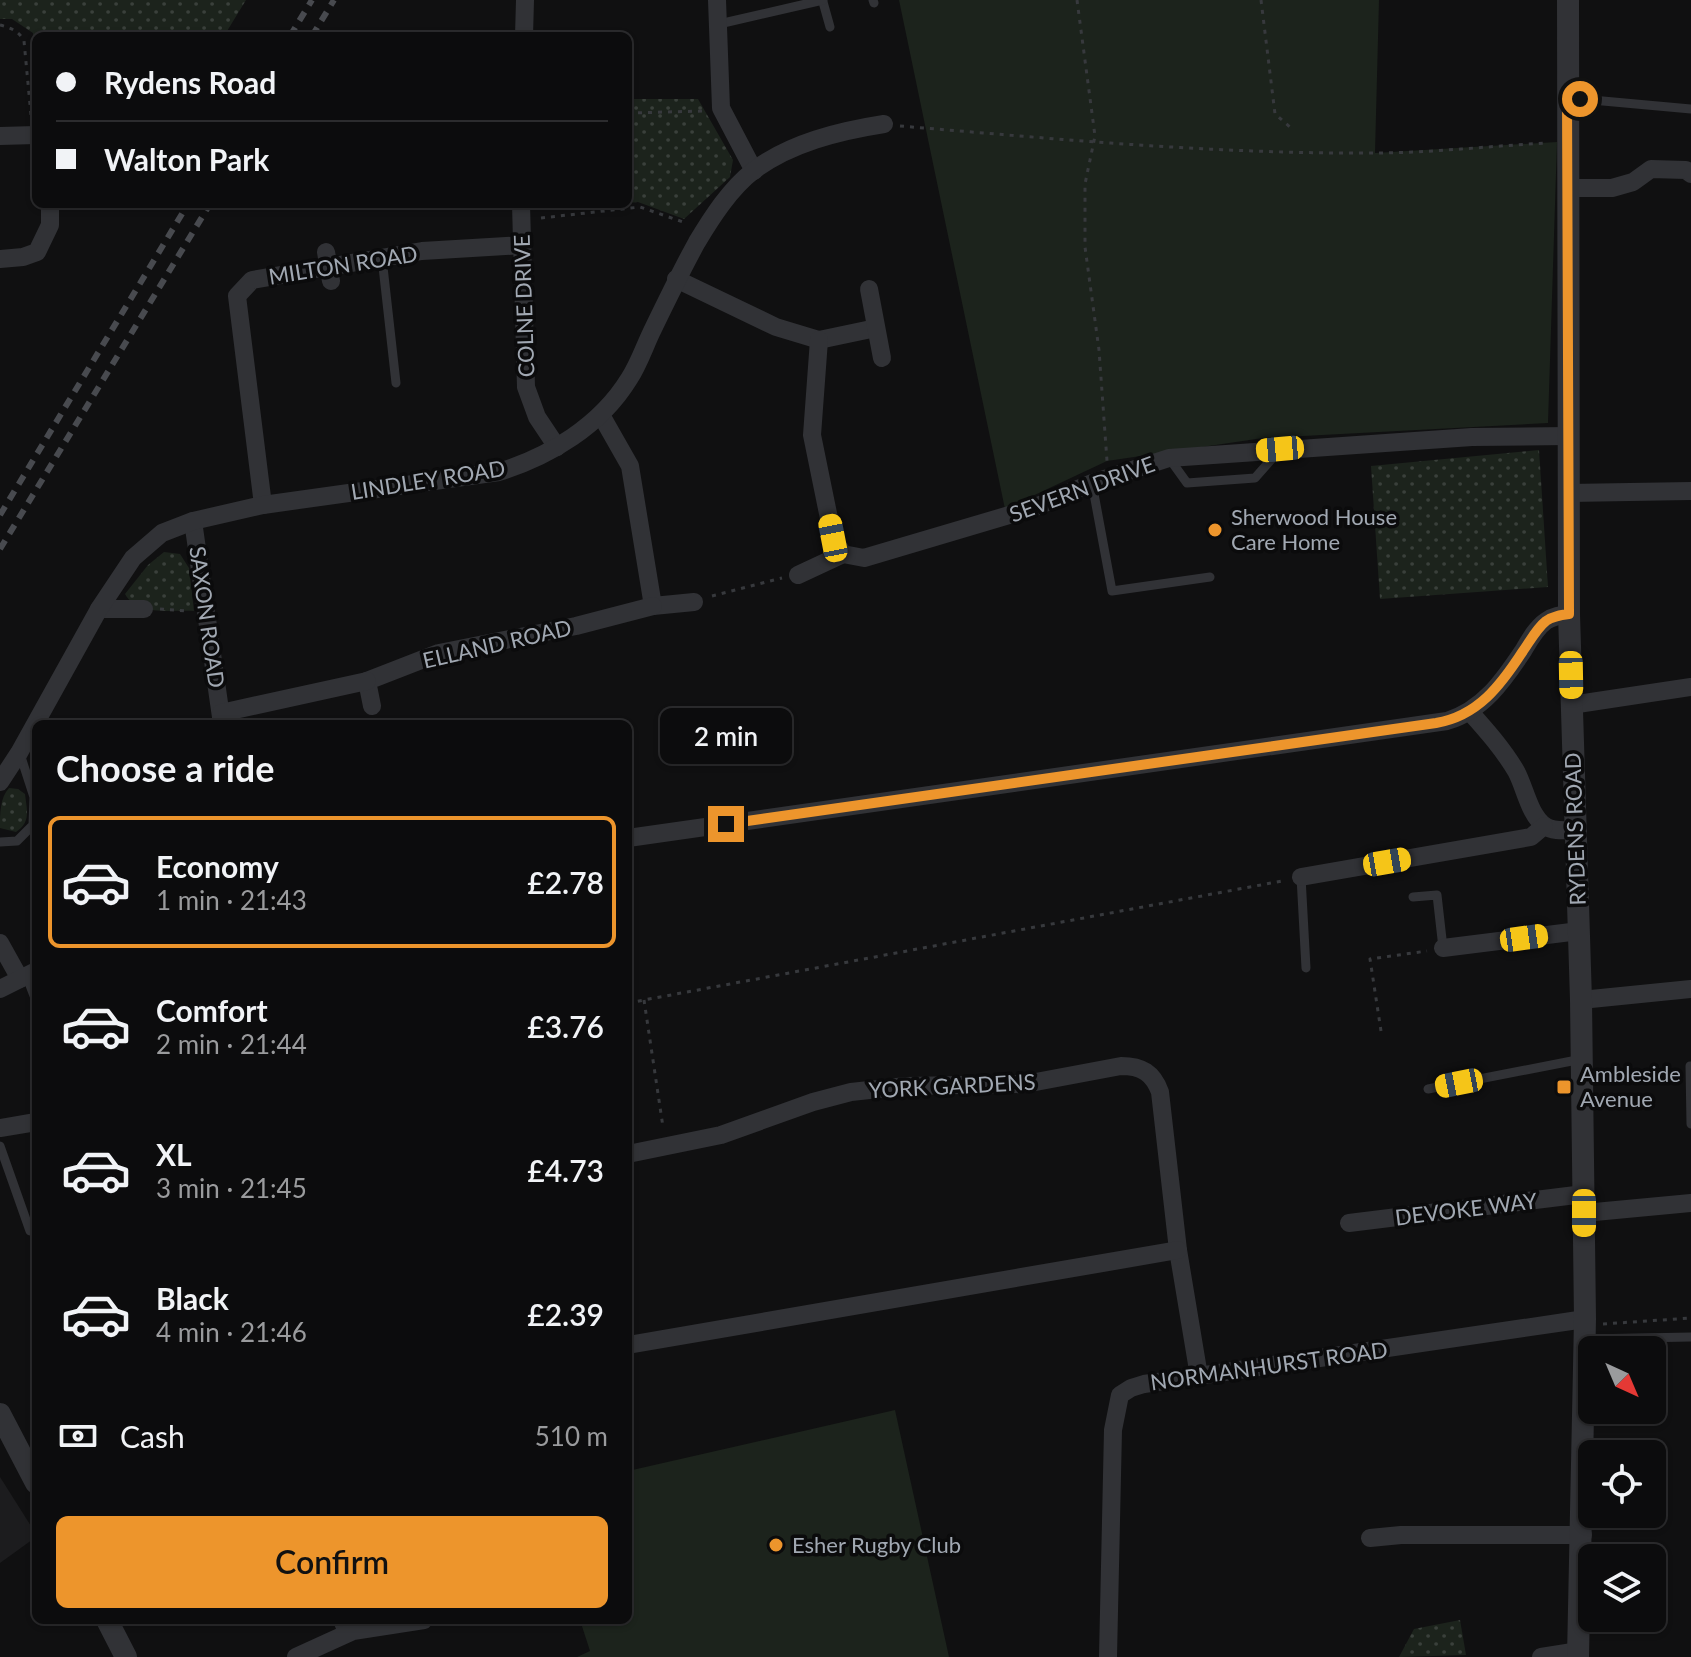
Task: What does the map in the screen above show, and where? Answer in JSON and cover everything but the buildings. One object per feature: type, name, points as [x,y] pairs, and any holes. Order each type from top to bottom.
[{"type":"street","points":[[524,32],[525,0]]},
{"type":"street","points":[[717,0],[721,108],[738,146],[754,171]]},
{"type":"street","name":"RYDENS ROAD","points":[[1568,0],[1569,614],[1581,1000],[1585,1329],[1583,1535],[1578,1654]]},
{"type":"street","name":"LINDLEY ROAD","points":[[37,720],[99,609],[133,558],[162,533],[193,521],[263,505],[499,472],[532,462],[601,415],[630,378],[676,279],[705,229],[727,198],[754,171],[793,149],[841,131],[884,124]]},
{"type":"street","points":[[0,136],[32,135]]},
{"type":"street","points":[[1567,188],[1612,188],[1633,182],[1651,169],[1686,170],[1691,174]]},
{"type":"street","points":[[0,259],[37,252],[50,225],[50,208]]},
{"type":"street","name":"COLNE DRIVE","points":[[522,212],[526,387],[537,417],[557,447]]},
{"type":"street","name":"MILTON ROAD","points":[[263,505],[237,296],[252,280],[422,251],[523,245]]},
{"type":"street","points":[[676,279],[776,327],[819,340],[876,328]]},
{"type":"street","points":[[869,289],[882,358]]},
{"type":"street","points":[[819,340],[812,435],[833,538],[843,554]]},
{"type":"street","points":[[601,415],[630,466],[653,606]]},
{"type":"street","name":"SEVERN DRIVE","points":[[798,575],[843,554],[864,558],[967,529],[1169,458],[1472,437],[1569,436]]},
{"type":"street","points":[[1569,493],[1691,491]]},
{"type":"street","name":"SAXON ROAD","points":[[193,521],[222,718],[367,681]]},
{"type":"street","name":"ELLAND ROAD","points":[[367,681],[439,653],[576,626],[653,606],[694,602]]},
{"type":"street","points":[[99,609],[144,609]]},
{"type":"street","points":[[632,837],[1459,718],[1485,701],[1545,621],[1569,614]]},
{"type":"street","points":[[367,681],[372,706]]},
{"type":"street","points":[[1571,705],[1691,687]]},
{"type":"street","points":[[1470,712],[1494,737],[1544,826],[1575,830]]},
{"type":"street","name":"LINDLEY ROAD","points":[[0,782],[32,730]]},
{"type":"street","points":[[1301,877],[1531,837],[1544,826]]},
{"type":"street","points":[[1443,948],[1579,931]]},
{"type":"street","points":[[0,943],[27,975],[0,989]]},
{"type":"street","points":[[1581,1000],[1691,989]]},
{"type":"street","name":"YORK GARDENS","points":[[632,1153],[721,1135],[813,1102],[851,1092],[906,1086],[1025,1084],[1135,1066],[1147,1071],[1160,1092],[1178,1250],[1199,1376]]},
{"type":"street","points":[[0,1128],[32,1123]]},
{"type":"street","name":"DEVOKE WAY","points":[[1349,1223],[1584,1204],[1691,1203]]},
{"type":"street","points":[[632,1344],[1178,1250]]},
{"type":"street","name":"NORMANHURST ROAD","points":[[1108,1657],[1113,1430],[1120,1395],[1131,1388],[1199,1376],[1585,1329]]},
{"type":"street","points":[[2,1422],[32,1476]]},
{"type":"street","points":[[1370,1538],[1401,1535],[1583,1535]]},
{"type":"street","points":[[109,1624],[126,1657]]},
{"type":"street","points":[[296,1657],[341,1628],[353,1631],[398,1624]]},
{"type":"street","points":[[1541,1657],[1578,1654]]},
{"type":"lane","points":[[719,24],[823,1],[830,27]]},
{"type":"lane","points":[[1567,98],[1691,109]]},
{"type":"lane","points":[[382,258],[396,383]]},
{"type":"lane","points":[[1169,458],[1187,483],[1255,478],[1280,449]]},
{"type":"lane","points":[[1100,480],[1112,591],[1210,577]]},
{"type":"lane","points":[[19,753],[32,791]]},
{"type":"lane","points":[[0,842],[17,841],[32,826]]},
{"type":"lane","points":[[1301,877],[1306,968]]},
{"type":"lane","points":[[1413,897],[1437,895],[1443,948]]},
{"type":"lane","points":[[1428,1089],[1582,1059]]},
{"type":"lane","points":[[1690,1066],[1691,1124]]},
{"type":"lane","points":[[0,1146],[30,1231]]},
{"type":"lane","points":[[1585,1329],[1691,1337]]},
{"type":"path","points":[[1077,0],[1094,142],[1085,184],[1085,247],[1099,350],[1100,480]]},
{"type":"path","points":[[1261,0],[1275,114],[1290,127]]},
{"type":"path","points":[[0,25],[12,29],[24,41],[32,109]]},
{"type":"path","points":[[632,113],[703,112],[721,108]]},
{"type":"path","points":[[884,124],[1094,142],[1269,152],[1375,153],[1567,142]]},
{"type":"path","points":[[632,207],[640,207],[705,229]]},
{"type":"path","points":[[522,212],[616,208]]},
{"type":"path","points":[[694,602],[744,586],[798,575]]},
{"type":"path","points":[[144,609],[208,612]]},
{"type":"path","points":[[632,1002],[1301,877]]},
{"type":"path","points":[[1381,1031],[1370,959],[1443,948]]},
{"type":"path","points":[[644,999],[666,1147]]},
{"type":"path","points":[[1585,1329],[1611,1322],[1691,1318]]},
{"type":"shaded area","points":[[0,0],[246,0],[226,32],[32,32],[12,19],[0,19]]},
{"type":"shaded area","points":[[899,0],[1379,0],[1375,153],[1557,142],[1548,423],[1263,438],[1107,461],[1005,509]]},
{"type":"shaded area","points":[[632,99],[698,99],[733,160],[730,177],[684,219],[632,203]]},
{"type":"shaded area","points":[[1539,450],[1548,587],[1380,599],[1371,466]]},
{"type":"shaded area","points":[[164,552],[180,554],[189,568],[194,611],[146,609],[125,594],[148,565]]},
{"type":"shaded area","points":[[9,788],[25,794],[26,820],[16,832],[0,828],[2,801]]},
{"type":"shaded area","name":"Esher Rugby Club","points":[[895,1410],[949,1657],[577,1657],[590,1651],[581,1624],[632,1624],[632,1470]]},
{"type":"shaded area","points":[[0,1477],[32,1528],[32,1540],[0,1563]]},
{"type":"shaded area","points":[[1460,1620],[1466,1655],[1399,1657],[1414,1629]]},
{"type":"railway","points":[[292,32],[312,0]]},
{"type":"railway","points":[[314,32],[334,0]]},
{"type":"railway","points":[[0,515],[186,208]]},
{"type":"railway","points":[[0,549],[208,208]]},
{"type":"place","name":"Sherwood House Care Home","points":[[1215,530]]},
{"type":"place","name":"Ambleside Avenue","points":[[1564,1087]]},
{"type":"place","name":"Esher Rugby Club","points":[[776,1545]]},
{"type":"route","points":[[726,824],[1436,723],[1459,718],[1485,701],[1545,621],[1569,614],[1567,98],[1580,99]]}]
